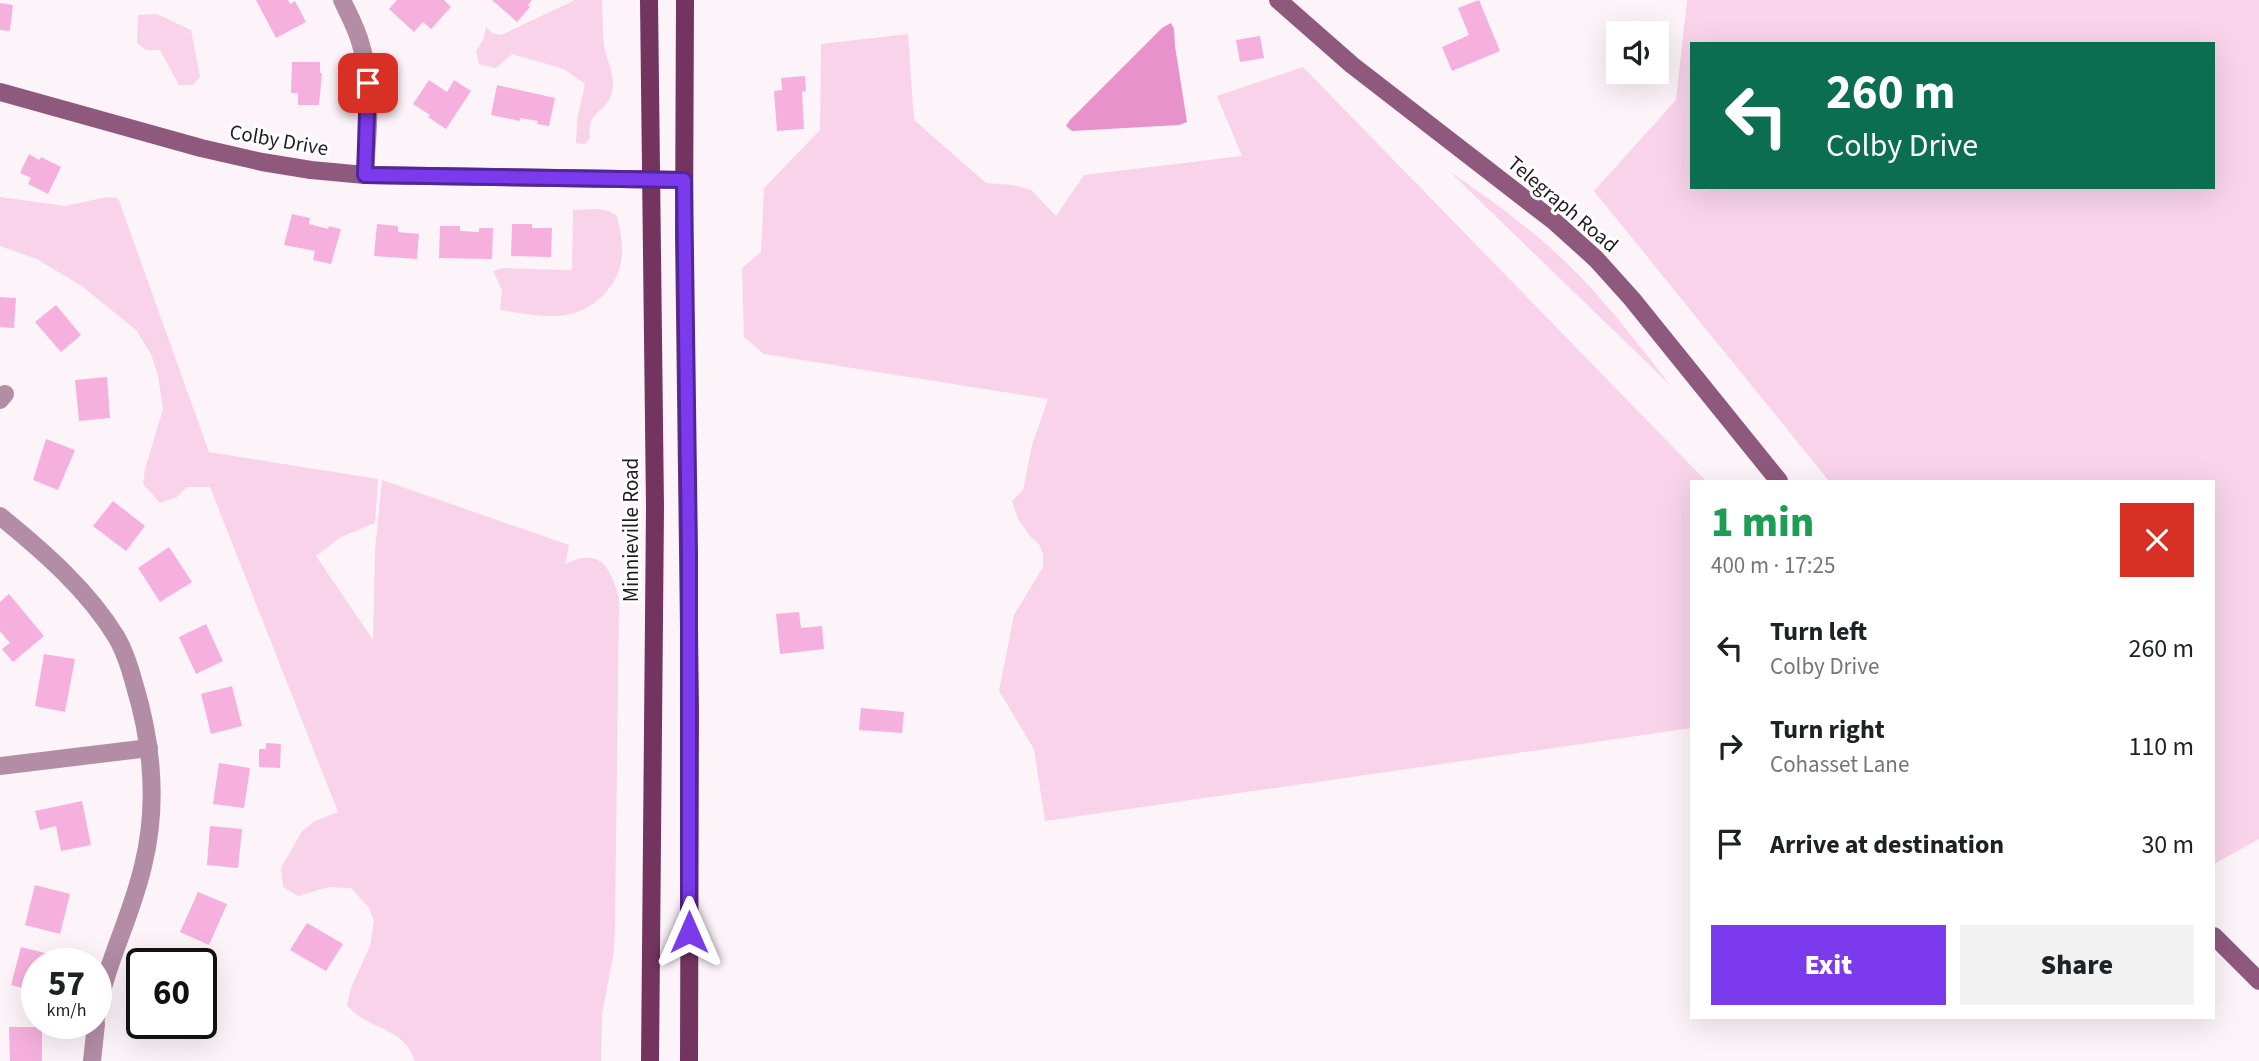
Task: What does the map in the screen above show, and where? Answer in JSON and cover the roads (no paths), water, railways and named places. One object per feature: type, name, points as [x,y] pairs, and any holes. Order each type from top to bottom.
[{"type":"main road","name":"Minnieville Road","points":[[649,0],[655,508],[650,1061]]},
{"type":"main road","points":[[685,0],[684,180],[689,556],[688,1061]]},
{"type":"main road","name":"Telegraph Road","points":[[1278,0],[1352,65],[1555,222],[1596,259],[1632,299],[1778,480]]},
{"type":"main road","name":"Colby Drive","points":[[0,92],[201,149],[262,162],[365,175],[684,180]]},
{"type":"main road","points":[[2215,937],[2259,981]]},
{"type":"street","points":[[342,0],[356,31],[365,62],[369,109],[365,175]]},
{"type":"street","points":[[0,516],[56,564],[89,600],[118,639],[141,707],[149,748],[151,817],[144,864],[112,958]]},
{"type":"street","points":[[0,766],[149,748]]},
{"type":"street","points":[[92,1061],[94,1039]]}]
